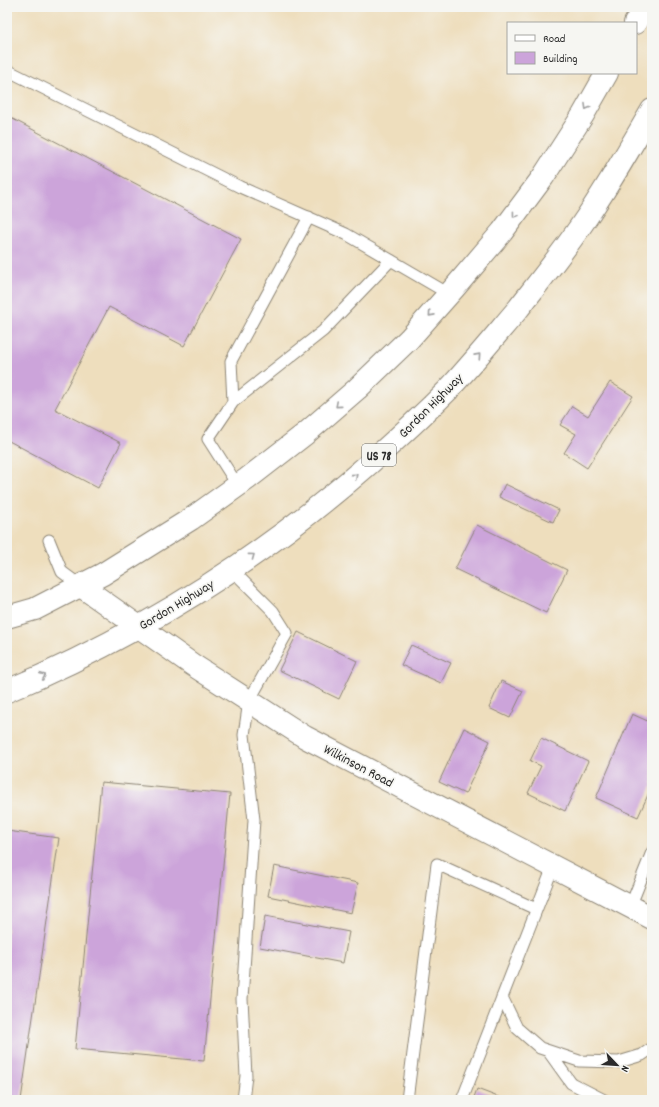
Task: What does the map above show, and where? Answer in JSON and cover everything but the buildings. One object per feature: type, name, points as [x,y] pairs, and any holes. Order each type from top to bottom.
[{"type":"main road","points":[[636,22],[645,7]]},
{"type":"main road","points":[[7,617],[35,609],[81,586],[130,558],[191,519],[238,486],[305,434],[357,389],[409,339],[502,232],[543,177],[583,115],[606,74]]},
{"type":"main road","name":"Gordon Highway","points":[[7,692],[50,673],[139,627],[232,570],[288,531],[345,485],[398,438],[448,390],[496,336],[539,282],[579,228],[619,167],[652,110]]},
{"type":"main road","name":"Wilkinson Road","points":[[81,586],[193,665],[305,737],[652,918]]},
{"type":"lane","points":[[7,70],[240,187],[346,234],[449,294]]},
{"type":"lane","points":[[233,402],[231,361],[309,217]]},
{"type":"lane","points":[[238,486],[208,439],[233,402],[323,331],[391,260]]},
{"type":"lane","points":[[49,540],[62,572],[81,586]]},
{"type":"lane","points":[[232,570],[273,611],[287,633],[249,701],[244,735],[254,820],[242,999],[246,1076],[243,1100]]},
{"type":"lane","points":[[630,907],[652,852]]},
{"type":"lane","points":[[407,1100],[437,864],[536,909]]},
{"type":"lane","points":[[462,1100],[553,867]]},
{"type":"lane","points":[[502,997],[517,1028],[540,1048],[548,1051],[579,1061],[619,1062],[642,1055],[652,1048]]},
{"type":"lane","points":[[548,1051],[571,1083],[604,1100]]}]
